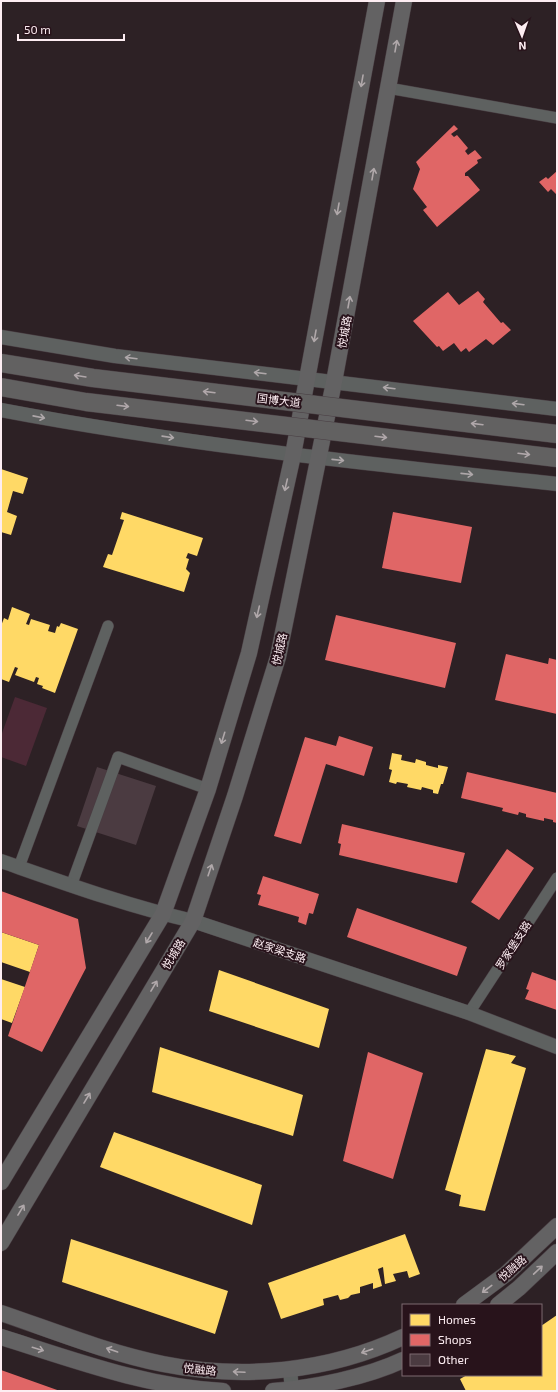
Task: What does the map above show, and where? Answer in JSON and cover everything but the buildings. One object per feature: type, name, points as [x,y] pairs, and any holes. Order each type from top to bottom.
[{"type":"main road","points":[[1,1182],[163,914],[208,789],[249,653],[293,455],[377,1]]},
{"type":"main road","name":"悦城路","points":[[1,1243],[193,921],[235,796],[278,657],[334,382],[404,1]]},
{"type":"main road","name":"国博大道","points":[[1,363],[93,378],[557,434]]},
{"type":"main road","points":[[1,387],[86,402],[557,458]]},
{"type":"main road","name":"悦融路","points":[[465,1304],[506,1274],[557,1226]]},
{"type":"main road","name":"悦融路","points":[[499,1304],[519,1288],[557,1252]]},
{"type":"main road","name":"悦融路","points":[[1,1313],[124,1354],[163,1364],[205,1370],[254,1373],[290,1369],[344,1359],[402,1337]]},
{"type":"main road","name":"悦融路","points":[[1,1337],[117,1373],[158,1384],[223,1391]]},
{"type":"main road","points":[[273,1391],[292,1390],[351,1378],[402,1360]]},
{"type":"street","points":[[388,88],[557,118]]},
{"type":"street","points":[[1,337],[115,356],[557,409]]},
{"type":"street","points":[[1,410],[87,426],[293,455],[557,484]]},
{"type":"street","points":[[19,867],[108,626]]},
{"type":"street","points":[[71,886],[118,757],[208,789]]},
{"type":"street","name":"赵家梁支路","points":[[1,861],[71,886],[163,914],[193,921],[469,1013],[557,1047]]},
{"type":"street","name":"罗家堡支路","points":[[469,1013],[557,878]]},
{"type":"street","points":[[290,1369],[292,1390]]},
{"type":"shaded area","points":[[15,697],[47,708],[26,766],[1,757],[1,736]]}]
